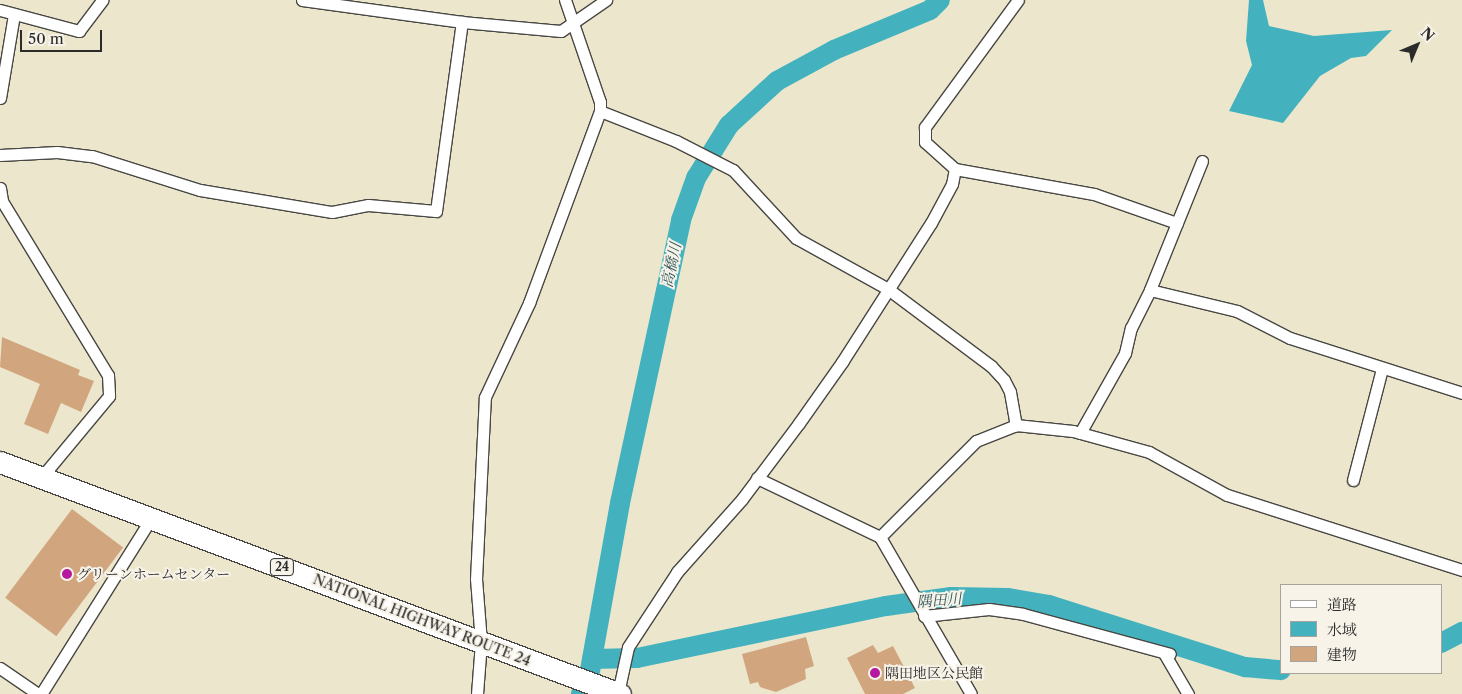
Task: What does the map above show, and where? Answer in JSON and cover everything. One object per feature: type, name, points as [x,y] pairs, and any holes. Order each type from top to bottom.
[{"type":"highway","name":"NATIONAL HIGHWAY ROUTE 24","points":[[0,462],[481,642],[607,692]]},
{"type":"street","points":[[0,10],[79,31],[102,0]]},
{"type":"street","points":[[302,0],[462,22],[561,32],[606,0]]},
{"type":"street","points":[[477,694],[481,642],[476,579],[485,397],[529,303],[600,111],[600,102],[566,0]]},
{"type":"street","points":[[1018,0],[925,127],[925,142],[955,169],[1094,194],[1177,223]]},
{"type":"street","points":[[0,98],[14,14]]},
{"type":"street","points":[[0,155],[57,152],[92,156],[200,190],[332,212],[368,205],[436,210],[462,22]]},
{"type":"street","points":[[600,111],[676,141],[733,170],[796,238],[888,289],[1004,380],[1010,392],[1016,425]]},
{"type":"street","points":[[1080,433],[1125,353],[1132,328],[1150,290],[1202,161]]},
{"type":"street","points":[[607,692],[624,671],[628,647],[678,572],[757,478],[842,362],[931,223],[952,184],[955,169]]},
{"type":"street","points":[[0,188],[2,201],[108,375],[109,396],[41,478]]},
{"type":"street","points":[[1150,290],[1237,311],[1290,338],[1382,369],[1462,393]]},
{"type":"street","points":[[1354,480],[1382,369]]},
{"type":"street","points":[[880,538],[976,441],[1016,425],[1080,433],[1149,452],[1226,495],[1462,570]]},
{"type":"street","points":[[757,478],[880,538],[971,694]]},
{"type":"street","points":[[0,668],[40,694],[152,518]]},
{"type":"street","points":[[922,612],[989,609],[1023,614],[1167,654],[1188,694]]},
{"type":"water","points":[[1249,0],[1263,0],[1269,26],[1314,36],[1392,30],[1366,56],[1351,58],[1320,76],[1283,123],[1229,111],[1252,65],[1246,41]]},
{"type":"building","points":[[2,337],[80,370],[78,375],[94,381],[81,412],[61,403],[48,434],[24,424],[40,384],[0,367]]},
{"type":"building","name":"グリーンホームセンター","points":[[72,509],[123,548],[56,636],[5,598]]},
{"type":"building","points":[[806,637],[814,666],[805,669],[806,679],[776,692],[760,687],[758,682],[750,684],[742,654]]},
{"type":"building","points":[[873,645],[878,653],[893,646],[915,688],[903,694],[865,694],[847,658]]},
{"type":"waterway","name":"高橋川","points":[[581,694],[590,670],[620,503],[681,220],[696,178],[729,125],[777,81],[834,50],[930,10],[940,0]]},
{"type":"waterway","name":"隅田川","points":[[592,659],[637,658],[886,606],[951,597],[1008,598],[1049,605],[1245,667],[1280,670]]},
{"type":"waterway","name":"隅田川","points":[[1442,642],[1462,632]]},
{"type":"place","name":"グリーンホームセンター","points":[[67,574]]},
{"type":"place","name":"隅田地区公民館","points":[[875,673]]}]
